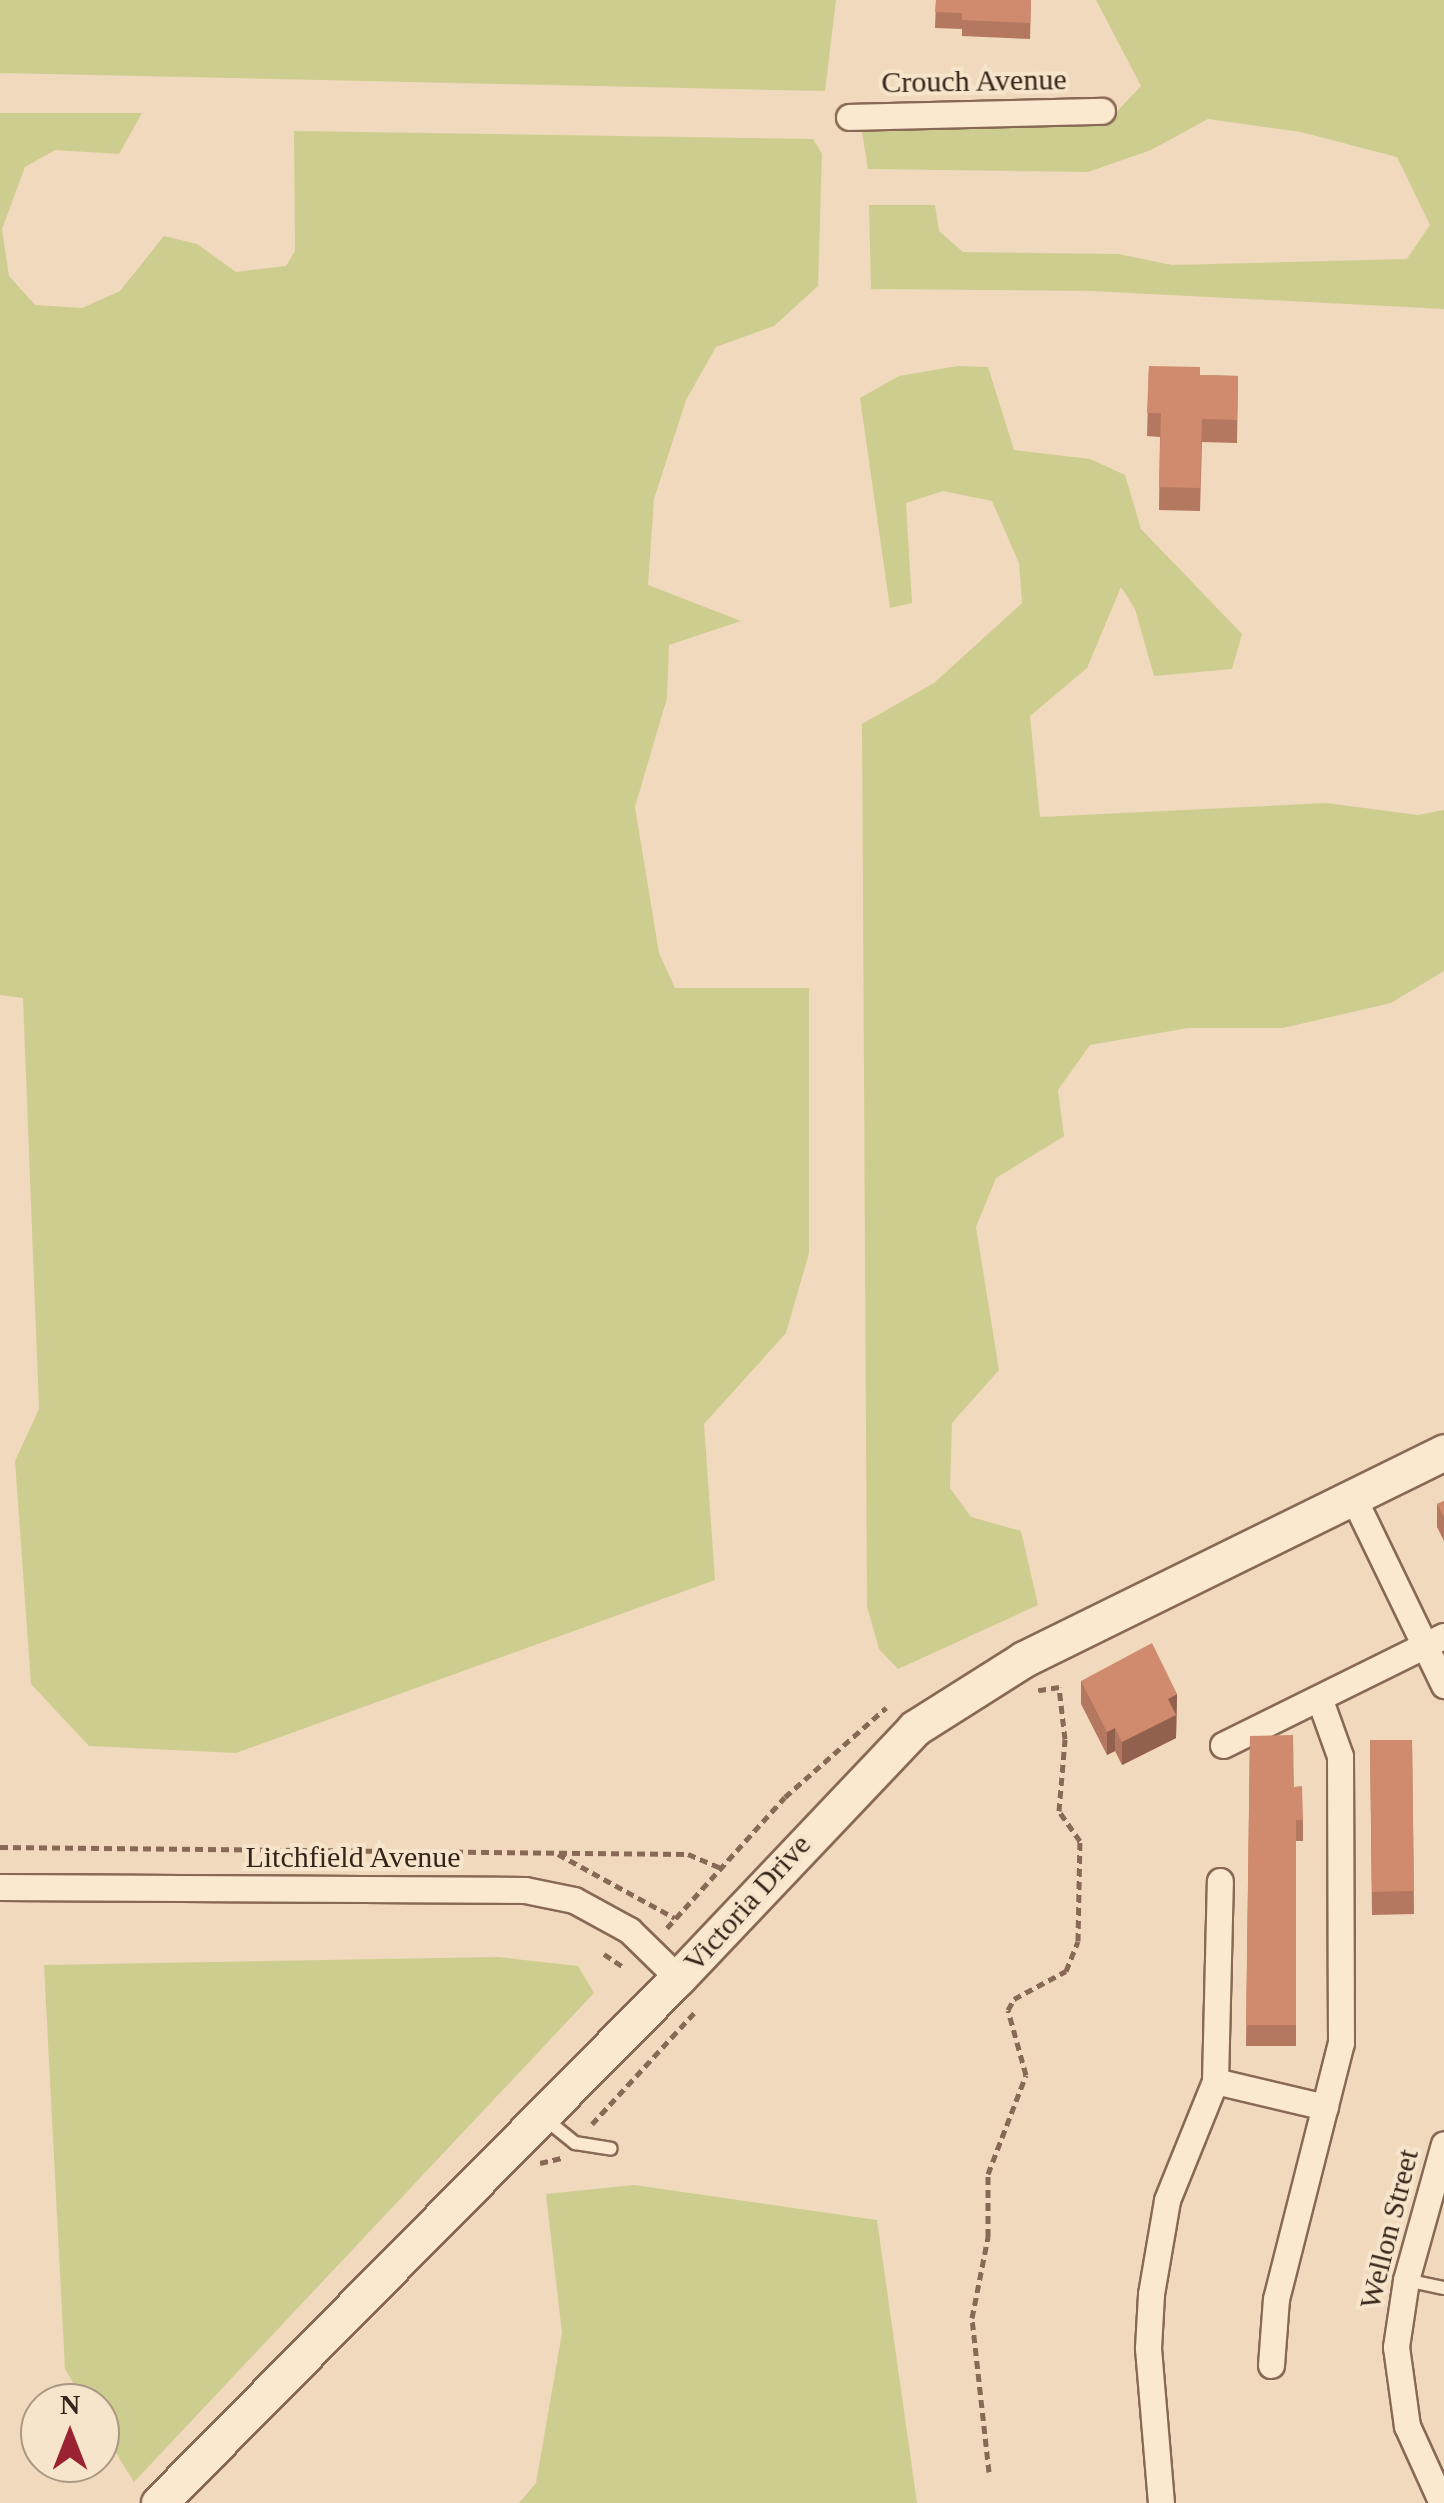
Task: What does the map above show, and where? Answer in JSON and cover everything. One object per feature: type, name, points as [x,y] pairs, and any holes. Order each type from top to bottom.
[{"type":"street","name":"Crouch Avenue","points":[[849,116],[1102,111]]},
{"type":"street","name":"Victoria Drive","points":[[158,2503],[678,1978],[914,1728],[1024,1659],[1444,1452]]},
{"type":"street","points":[[1353,1496],[1434,1641],[1444,1684]]},
{"type":"street","points":[[1223,1745],[1434,1641]]},
{"type":"street","points":[[1271,2365],[1276,2299],[1341,2044],[1340,1756],[1320,1700]]},
{"type":"street","points":[[1161,2503],[1148,2348],[1150,2294],[1167,2200],[1216,2081],[1220,1881]]},
{"type":"street","name":"Litchfield Avenue","points":[[0,1888],[526,1890],[574,1900],[630,1930],[678,1978]]},
{"type":"street","points":[[1216,2081],[1325,2106]]},
{"type":"street","name":"Wellon Street","points":[[1442,2503],[1407,2426],[1400,2390],[1397,2317],[1444,2144]]},
{"type":"lane","points":[[542,2116],[575,2143],[612,2149]]},
{"type":"lane","points":[[1406,2280],[1444,2288]]},
{"type":"path","points":[[990,2472],[972,2318],[988,2237],[988,2174],[1026,2076],[1008,2010],[1014,1999],[1066,1971],[1078,1941],[1080,1841],[1059,1810],[1064,1740],[1059,1687]]},
{"type":"path","points":[[666,1928],[803,1780],[886,1708]]},
{"type":"path","points":[[0,1847],[688,1854],[721,1868]]},
{"type":"path","points":[[555,1853],[675,1918]]},
{"type":"path","points":[[604,1954],[624,1967],[629,1962]]},
{"type":"shaded area","points":[[0,0],[836,0],[825,91],[0,73]]},
{"type":"shaded area","points":[[1096,0],[1444,0],[1444,309],[1092,291],[871,289],[869,205],[935,205],[939,231],[963,252],[1118,254],[1172,265],[1407,259],[1430,225],[1397,157],[1301,132],[1208,119],[1151,150],[1088,172],[868,169],[859,114],[1106,123],[1141,86]]},
{"type":"shaded area","points":[[0,113],[142,113],[119,154],[55,150],[25,167],[2,229],[9,276],[35,305],[82,308],[120,291],[164,236],[197,244],[236,272],[286,266],[295,251],[294,131],[813,139],[822,154],[818,286],[774,326],[716,347],[686,400],[654,499],[648,585],[741,621],[669,645],[667,698],[635,807],[659,953],[675,988],[809,988],[809,1253],[786,1333],[704,1424],[715,1580],[236,1753],[89,1746],[31,1684],[15,1461],[39,1409],[23,998],[0,995]]},
{"type":"shaded area","points":[[958,366],[988,367],[1014,450],[1090,459],[1125,475],[1141,529],[1242,634],[1232,669],[1154,676],[1135,609],[1121,587],[1087,668],[1030,716],[1040,817],[1326,803],[1418,815],[1444,810],[1444,971],[1391,1003],[1283,1028],[1188,1028],[1090,1045],[1058,1090],[1064,1136],[996,1178],[976,1227],[999,1370],[952,1423],[950,1488],[971,1517],[1021,1531],[1038,1605],[898,1669],[879,1649],[867,1606],[862,724],[934,683],[1022,603],[1019,563],[992,501],[943,491],[906,503],[912,603],[890,608],[860,398],[899,376]]},
{"type":"shaded area","points":[[498,1957],[578,1966],[594,1993],[134,2482],[120,2459],[120,2383],[73,2383],[65,2369],[44,1965]]},
{"type":"shaded area","points":[[634,2185],[877,2220],[917,2503],[519,2503],[536,2483],[562,2333],[546,2194]]},
{"type":"building","points":[[936,0],[1031,0],[1030,23],[962,20],[962,13],[935,12]]},
{"type":"building","points":[[1149,366],[1200,367],[1200,375],[1238,376],[1237,420],[1202,419],[1200,488],[1159,487],[1161,413],[1147,413]]},
{"type":"building","points":[[1152,1643],[1177,1694],[1168,1699],[1176,1715],[1122,1742],[1115,1728],[1107,1732],[1081,1681]]},
{"type":"building","points":[[1293,1735],[1294,1787],[1302,1786],[1303,1820],[1296,1820],[1296,2025],[1246,2025],[1250,1736]]},
{"type":"building","points":[[1370,1740],[1412,1740],[1414,1891],[1372,1892]]}]
